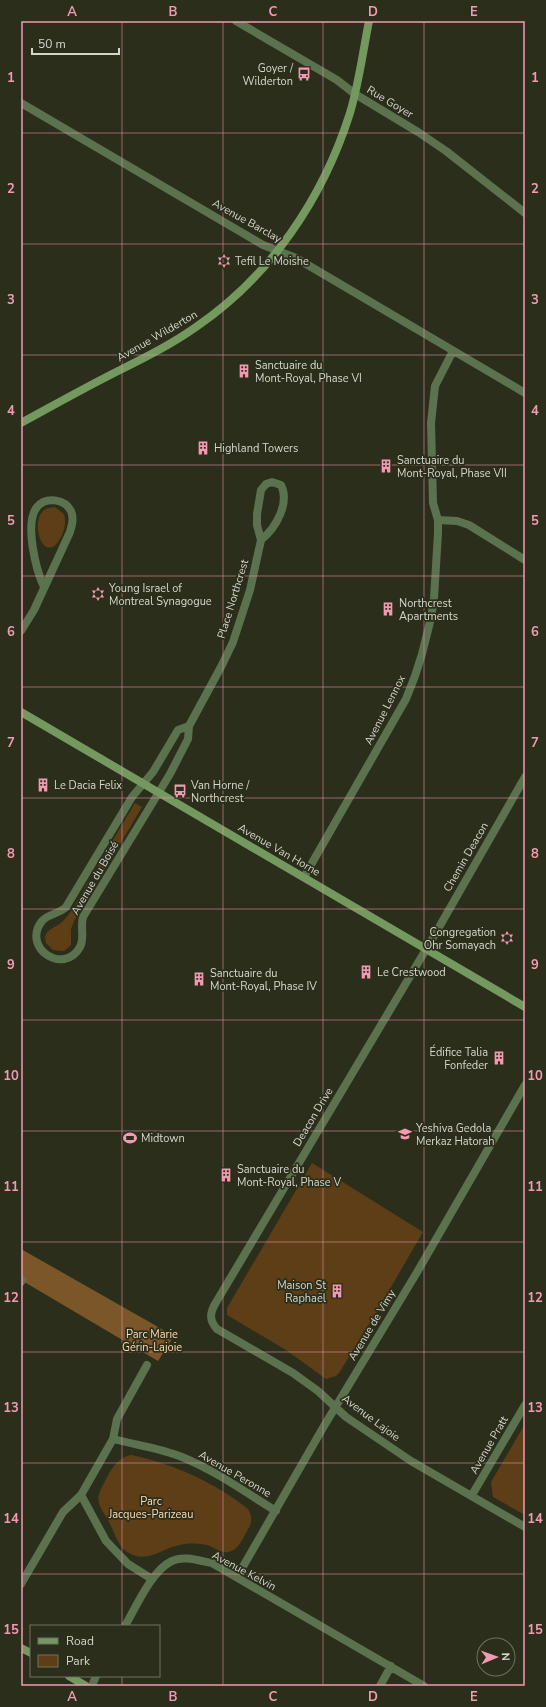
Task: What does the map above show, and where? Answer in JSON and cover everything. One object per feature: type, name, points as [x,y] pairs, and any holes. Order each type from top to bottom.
[{"type":"main road","name":"Avenue Wilderton","points":[[21,423],[140,361],[196,327],[246,286],[278,251],[289,238],[322,181],[333,158],[350,113],[355,94],[369,21]]},
{"type":"main road","name":"Avenue Van Horne","points":[[21,712],[525,1007]]},
{"type":"main road","points":[[21,1648],[30,1652]]},
{"type":"main road","points":[[71,1677],[86,1686]]},
{"type":"street","name":"Rue Goyer","points":[[236,21],[337,80],[355,94],[418,132],[446,151],[525,213]]},
{"type":"street","name":"Avenue Barclay","points":[[21,103],[263,245],[296,258],[525,393]]},
{"type":"street","name":"Avenue Lennox","points":[[304,877],[406,699],[415,676],[432,618],[438,544],[438,520],[433,503],[431,423],[435,386],[453,350]]},
{"type":"street","name":"Place Northcrest","points":[[158,792],[188,739],[189,726],[233,642],[250,590],[261,540],[257,525],[261,490],[266,484],[272,482],[281,485],[284,491],[284,500],[276,522],[269,534],[261,540]]},
{"type":"street","points":[[21,631],[34,610],[70,532],[73,518],[70,510],[64,504],[54,500],[41,503],[37,507],[34,511],[32,523],[34,554],[44,587]]},
{"type":"street","points":[[438,520],[456,521],[469,525],[525,560]]},
{"type":"street","name":"Place Northcrest","points":[[143,784],[153,772],[178,730],[189,726]]},
{"type":"street","name":"Chemin Deacon","points":[[426,949],[525,777]]},
{"type":"street","name":"Avenue du Boisé","points":[[143,784],[132,797],[66,907],[61,912],[47,917],[42,922],[37,934],[37,940],[42,952],[48,956],[56,960],[64,959],[75,953],[80,947],[82,939],[81,924],[83,917],[158,792]]},
{"type":"street","name":"Deacon Drive","points":[[211,1318],[211,1312],[214,1304],[426,949]]},
{"type":"street","name":"Avenue de Vimy","points":[[237,1577],[336,1406],[416,1274],[525,1085]]},
{"type":"street","name":"Avenue Lajoie","points":[[211,1318],[212,1324],[216,1328],[287,1370],[318,1391],[336,1406],[346,1417],[411,1461],[525,1527]]},
{"type":"street","points":[[21,1584],[63,1512],[81,1495],[113,1439],[117,1419],[147,1365]]},
{"type":"street","name":"Avenue Pratt","points":[[472,1495],[525,1405]]},
{"type":"street","name":"Avenue Peronne","points":[[113,1439],[158,1449],[181,1457],[223,1478],[276,1511]]},
{"type":"street","points":[[81,1495],[106,1541],[123,1560],[152,1579],[126,1625]]},
{"type":"street","name":"Avenue Kelvin","points":[[152,1579],[172,1561],[193,1559],[212,1563],[424,1686]]},
{"type":"street","points":[[380,1686],[391,1666]]},
{"type":"green space","points":[[55,507],[64,514],[65,524],[62,535],[56,544],[50,548],[45,546],[41,541],[38,525],[39,517],[43,511]]},
{"type":"green space","points":[[135,803],[142,807],[105,869],[99,869],[98,865]]},
{"type":"green space","points":[[92,881],[95,883],[95,886],[74,921],[71,929],[71,945],[64,951],[53,950],[46,943],[46,935],[67,917],[88,882]]},
{"type":"green space","points":[[312,1163],[423,1232],[339,1373],[336,1376],[326,1379],[286,1350],[227,1315],[227,1308]]},
{"type":"green space","name":"Parc Marie Gérin-Lajoie","points":[[21,1249],[174,1336],[158,1361],[21,1280]]},
{"type":"green space","points":[[525,1424],[525,1515],[493,1497],[491,1482]]},
{"type":"green space","name":"Parc Jacques-Parizeau","points":[[131,1455],[163,1463],[193,1475],[221,1490],[248,1509],[251,1515],[251,1523],[239,1545],[235,1549],[225,1552],[206,1545],[187,1544],[144,1557],[131,1554],[122,1548],[99,1504],[99,1496],[102,1487],[113,1467],[121,1459]]},
{"type":"place","name":"Goyer / Wilderton","points":[[304,74]]},
{"type":"place","name":"Tefil Le Moishe","points":[[224,261]]},
{"type":"place","name":"Sanctuaire du Mont-Royal, Phase VI","points":[[244,371]]},
{"type":"place","name":"Highland Towers","points":[[203,448]]},
{"type":"place","name":"Sanctuaire du Mont-Royal, Phase VII","points":[[386,466]]},
{"type":"place","name":"Young Israel of Montreal Synagogue","points":[[98,594]]},
{"type":"place","name":"Northcrest Apartments","points":[[388,609]]},
{"type":"place","name":"Le Dacia Felix","points":[[43,785]]},
{"type":"place","name":"Van Horne / Northcrest","points":[[180,791]]},
{"type":"place","name":"Congregation Ohr Somayach","points":[[507,938]]},
{"type":"place","name":"Le Crestwood","points":[[366,972]]},
{"type":"place","name":"Sanctuaire du Mont-Royal, Phase IV","points":[[199,979]]},
{"type":"place","name":"Édifice Talia Fonfeder","points":[[499,1058]]},
{"type":"place","name":"Yeshiva Gedola Merkaz Hatorah","points":[[405,1134]]},
{"type":"place","name":"Midtown","points":[[130,1138]]},
{"type":"place","name":"Sanctuaire du Mont-Royal, Phase V","points":[[226,1175]]},
{"type":"place","name":"Maison St Raphaël","points":[[337,1291]]}]
